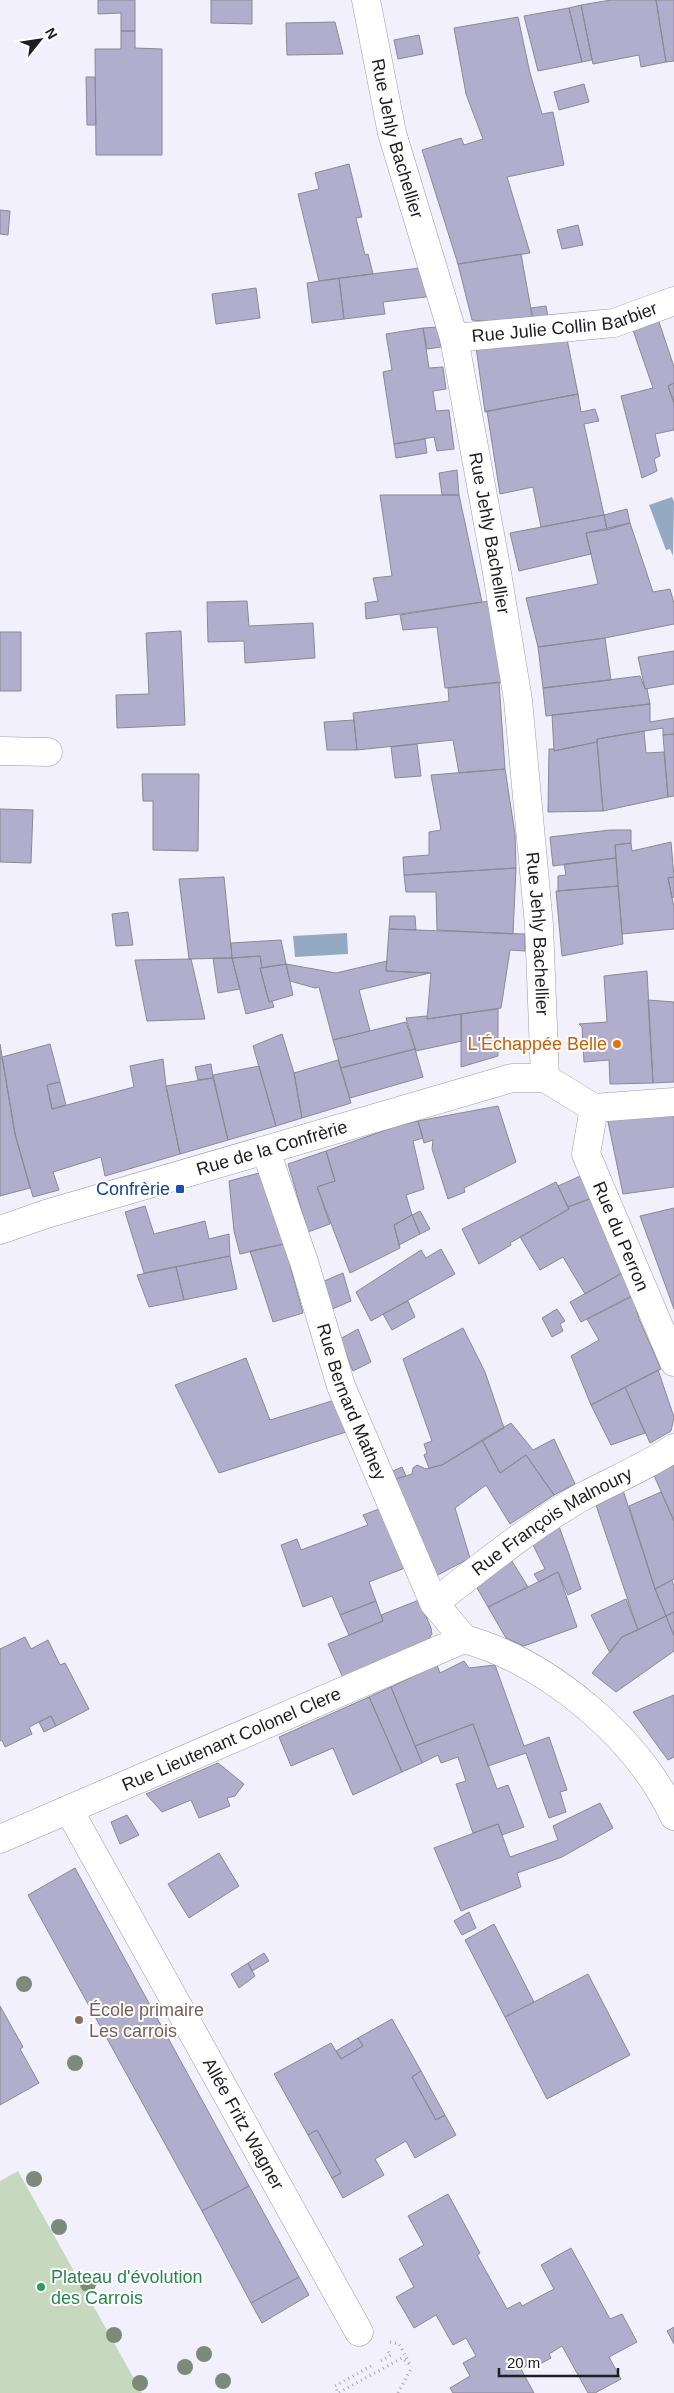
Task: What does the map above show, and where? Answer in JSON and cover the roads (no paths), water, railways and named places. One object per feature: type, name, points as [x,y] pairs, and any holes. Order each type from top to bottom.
[{"type":"street","name":"Rue Jehly Bachellier","points":[[366,0],[392,133],[454,338],[496,567],[518,700],[539,925],[545,1078]]},
{"type":"street","name":"Rue Julie Collin Barbier","points":[[454,338],[614,323],[674,301]]},
{"type":"street","points":[[0,751],[48,752]]},
{"type":"street","name":"Rue de la Confrèrie","points":[[0,1230],[46,1214],[512,1078],[545,1078]]},
{"type":"street","points":[[545,1078],[594,1108],[674,1102]]},
{"type":"street","name":"Rue du Perron","points":[[594,1108],[586,1154],[674,1362]]},
{"type":"street","name":"Rue Bernard Mathey","points":[[266,1151],[305,1265],[341,1386],[434,1603],[464,1639]]},
{"type":"street","name":"Rue François Malnoury","points":[[434,1603],[504,1550],[579,1499],[650,1464],[674,1448]]},
{"type":"street","points":[[464,1639],[492,1647],[554,1681],[594,1711],[649,1772],[674,1816]]},
{"type":"street","name":"Rue Lieutenant Colonel Clere","points":[[0,1840],[464,1639]]},
{"type":"street","name":"Allée Fritz Wagner","points":[[70,1810],[359,2332]]},
{"type":"water","points":[[672,497],[674,502],[673,556],[670,549],[666,550],[649,505]]},
{"type":"water","points":[[347,933],[348,954],[295,957],[293,936]]},
{"type":"place","name":"L'Échappée Belle","points":[[617,1044]]},
{"type":"place","name":"Confrèrie","points":[[180,1189]]},
{"type":"place","name":"École primaire Les carrois","points":[[79,2020]]},
{"type":"place","name":"Plateau d'évolution des Carrois","points":[[41,2287]]}]
